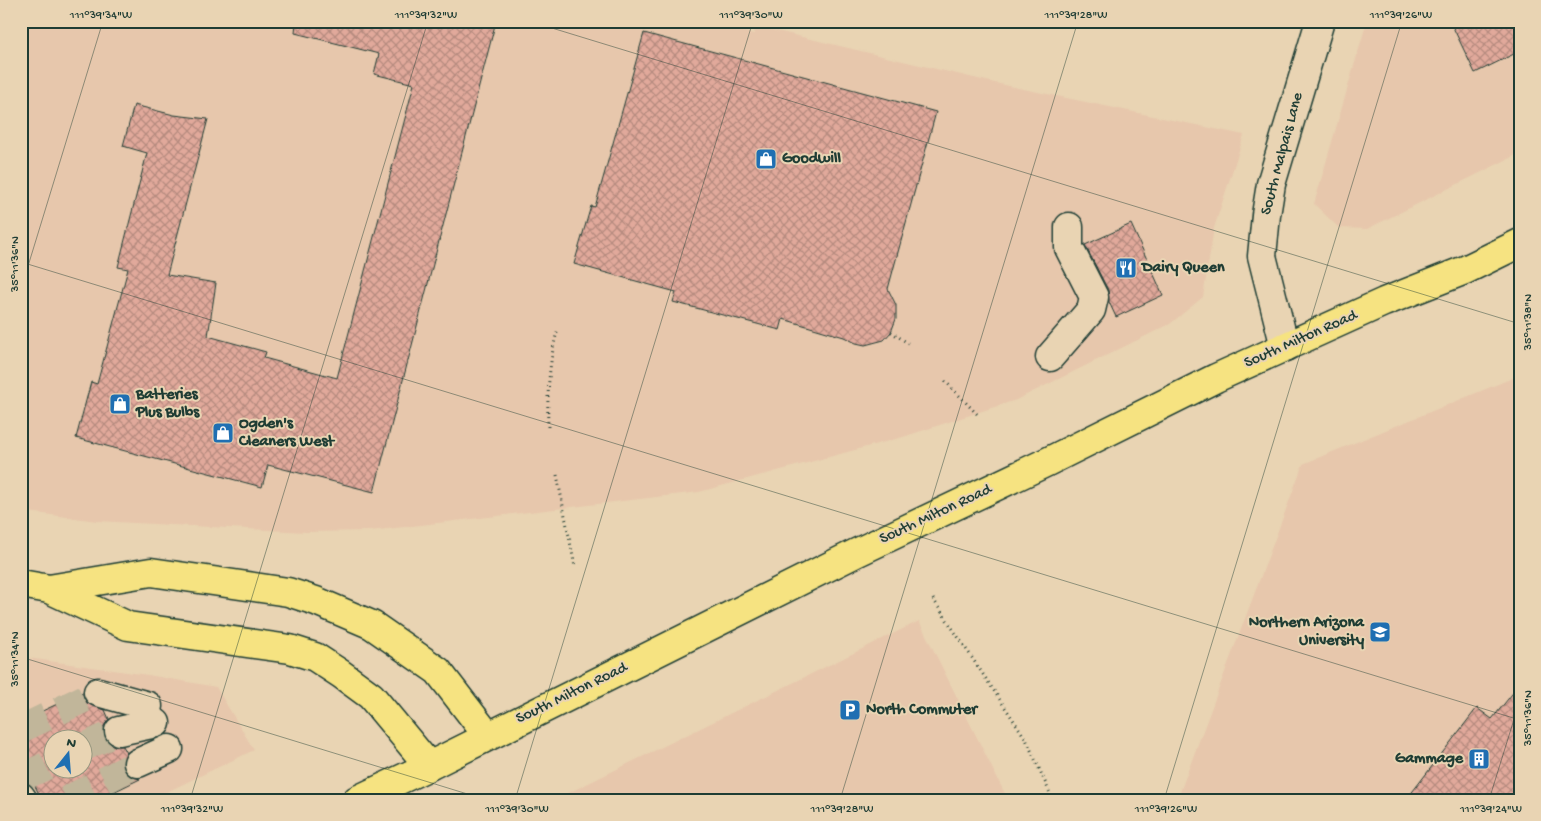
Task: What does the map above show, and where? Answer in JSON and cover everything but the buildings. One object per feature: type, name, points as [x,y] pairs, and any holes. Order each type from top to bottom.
[{"type":"main road","name":"South Milton Road","points":[[357,800],[856,553],[1047,462],[1216,378],[1384,302],[1465,270],[1520,243]]},
{"type":"main road","points":[[49,589],[151,572],[288,592],[316,601],[372,625],[438,671],[488,736]]},
{"type":"main road","points":[[21,584],[49,589],[128,626],[290,649],[315,657],[371,696],[429,766]]},
{"type":"street","name":"South Malpais Lane","points":[[1285,347],[1262,256],[1266,215],[1272,184],[1320,21]]},
{"type":"street","points":[[1050,357],[1091,310],[1094,297],[1070,248],[1069,227]]},
{"type":"street","points":[[98,692],[152,714],[119,731]]},
{"type":"street","points":[[138,763],[169,749]]},
{"type":"path","points":[[548,427],[547,404],[552,347],[558,328]]},
{"type":"path","points":[[891,332],[908,343]]},
{"type":"path","points":[[945,381],[977,414]]},
{"type":"path","points":[[556,475],[575,567]]},
{"type":"path","points":[[933,599],[1026,739],[1053,800]]},
{"type":"shaded area","points":[[21,21],[697,21],[754,34],[756,26],[995,83],[1244,135],[1214,228],[1203,297],[1170,324],[1016,400],[903,437],[699,492],[370,531],[306,532],[97,521],[21,511]]},
{"type":"shaded area","points":[[1367,21],[1520,21],[1520,153],[1367,229],[1339,228],[1314,204]]},
{"type":"shaded area","name":"Northern Arizona University","points":[[1520,375],[1520,800],[1177,800],[1303,464]]},
{"type":"shaded area","name":"North Commuter","points":[[919,621],[1008,800],[554,800]]},
{"type":"shaded area","points":[[21,657],[148,675],[216,687],[254,750],[150,800],[21,800]]},
{"type":"tunnel","points":[[21,729],[98,692]]},
{"type":"tunnel","points":[[92,743],[119,731]]},
{"type":"tunnel","points":[[67,800],[138,763]]},
{"type":"tunnel","points":[[21,778],[42,768]]},
{"type":"place","name":"Goodwill","points":[[766,159]]},
{"type":"place","name":"Dairy Queen","points":[[1126,268]]},
{"type":"place","name":"Batteries Plus Bulbs","points":[[120,404]]},
{"type":"place","name":"Ogden's Cleaners West","points":[[223,433]]},
{"type":"place","name":"Northern Arizona University","points":[[1380,632]]},
{"type":"place","name":"North Commuter","points":[[850,710]]},
{"type":"place","name":"Gammage","points":[[1479,759]]}]
